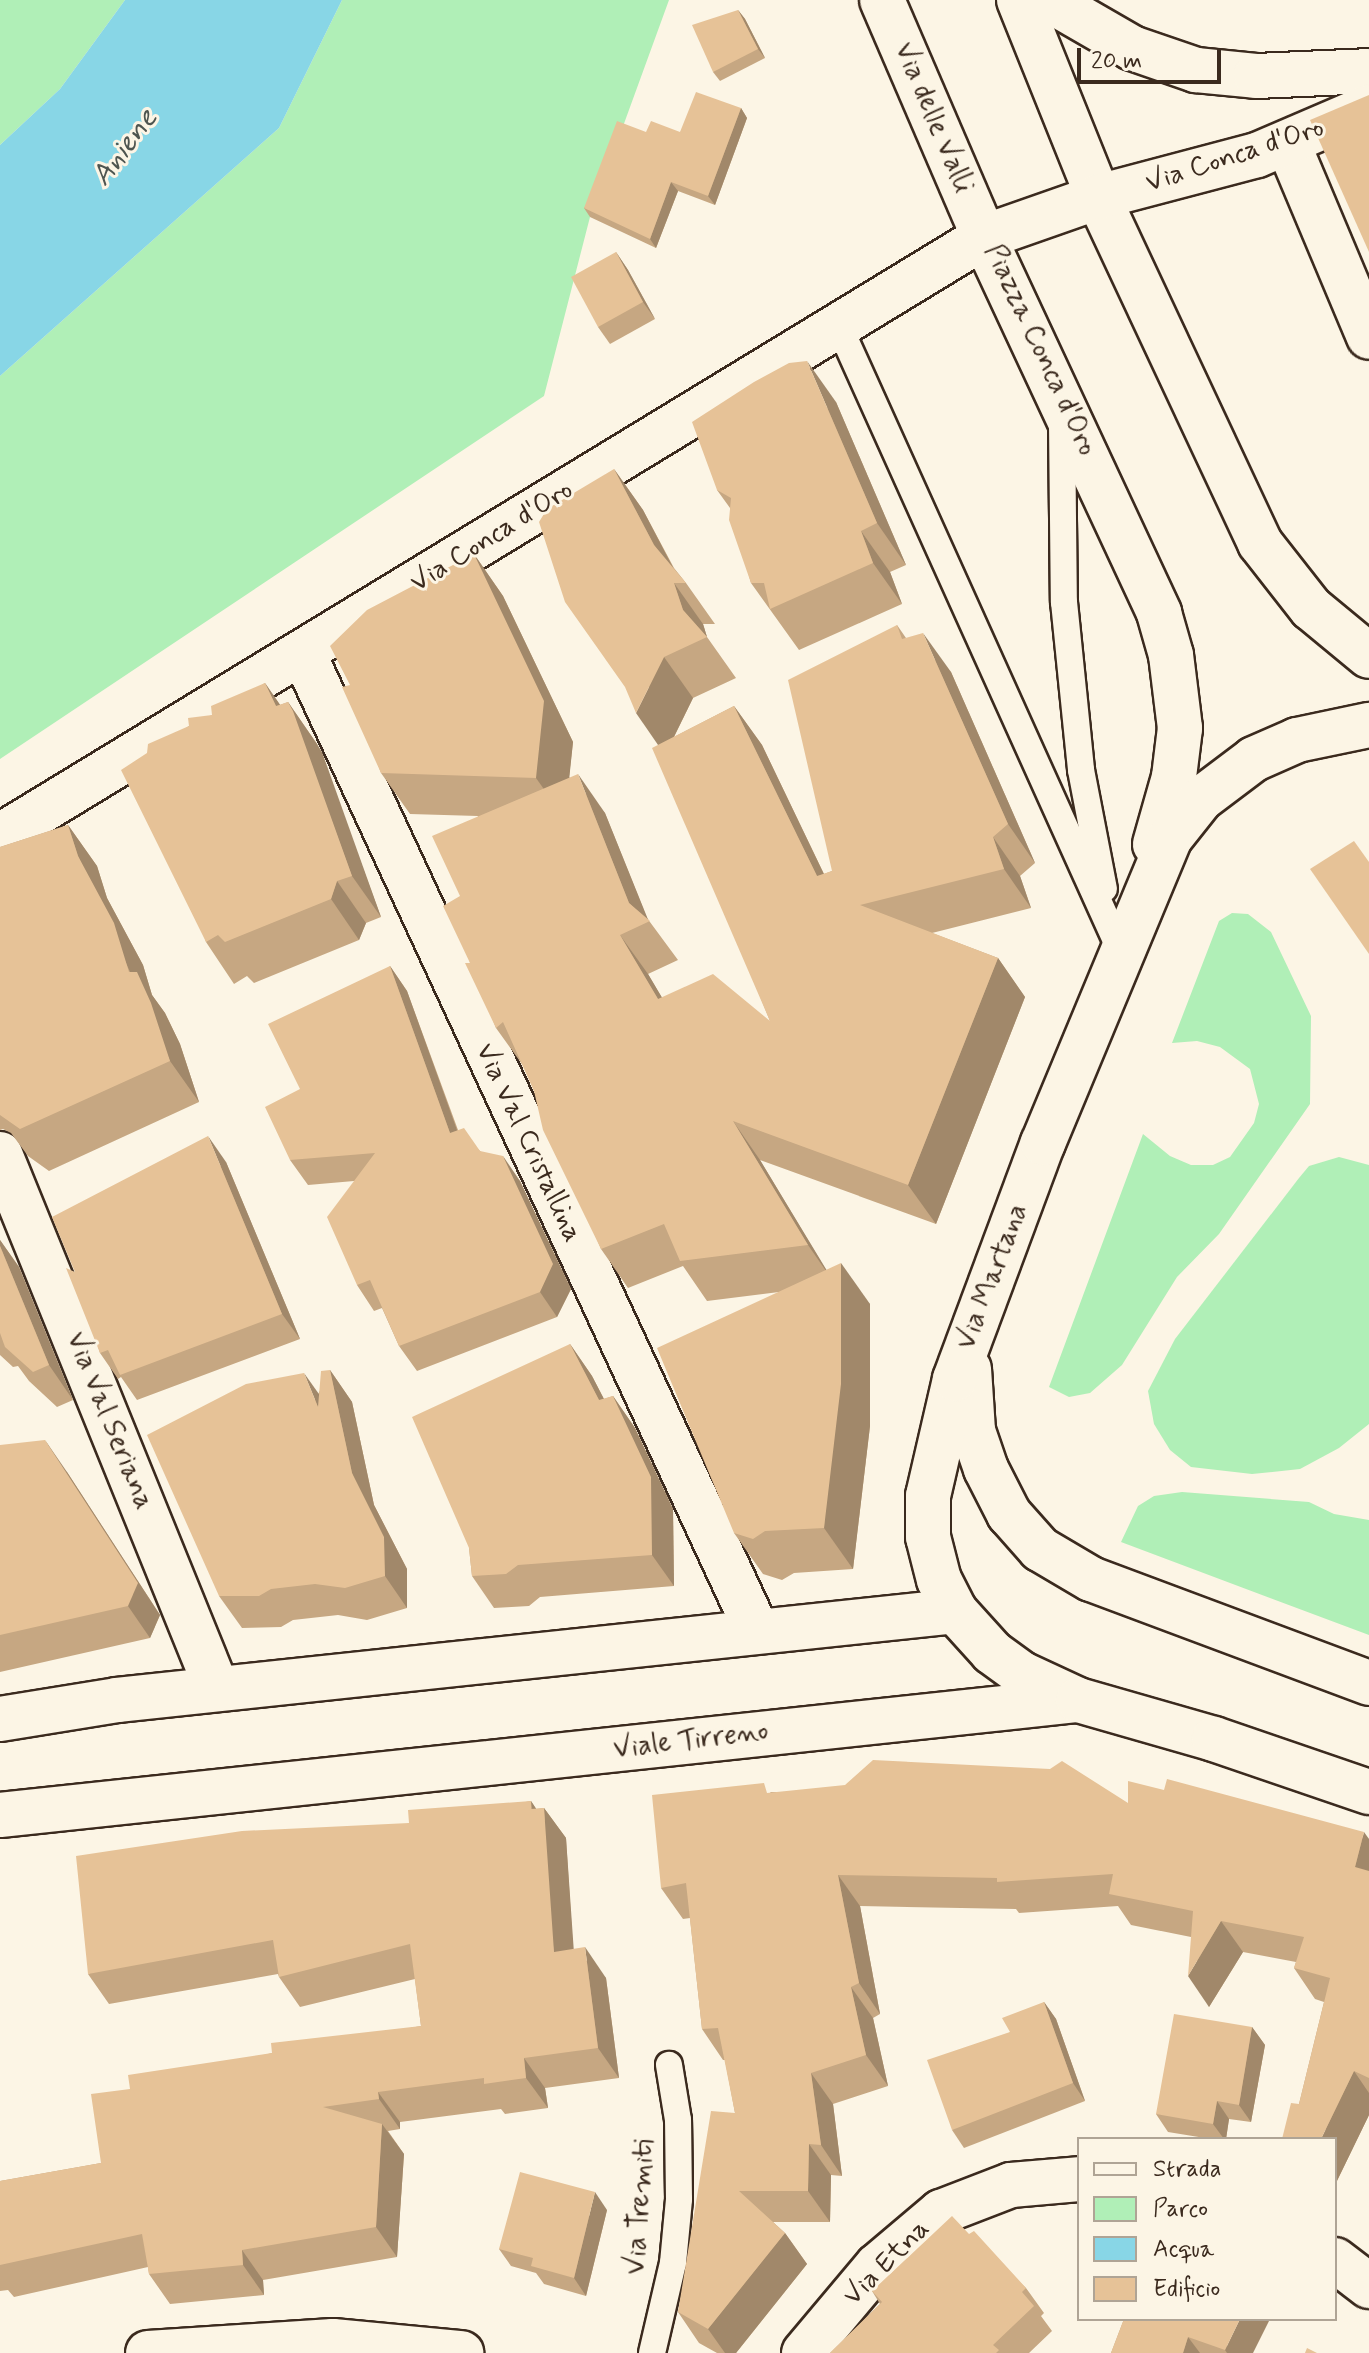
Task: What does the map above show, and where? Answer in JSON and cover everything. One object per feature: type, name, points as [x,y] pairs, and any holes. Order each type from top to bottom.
[{"type":"street","name":"Via delle Valli","points":[[882,0],[984,237]]},
{"type":"street","points":[[1019,0],[1098,197],[1260,543],[1311,608],[1369,656]]},
{"type":"street","points":[[1049,0],[1132,48],[1196,70],[1256,76],[1369,71]]},
{"type":"street","name":"Via Conca d'Oro","points":[[1098,197],[1288,144],[1369,107]]},
{"type":"street","points":[[1288,144],[1369,337]]},
{"type":"street","name":"Piazza Conca d'Oro","points":[[1098,197],[984,237],[1151,591],[1167,638],[1178,693],[1180,728],[1174,777],[1122,954]]},
{"type":"street","name":"Via Conca d'Oro","points":[[0,836],[984,237]]},
{"type":"street","name":"Via Val Cristallina","points":[[303,653],[757,1631]]},
{"type":"street","points":[[1122,954],[1163,851],[1201,799],[1267,752],[1340,728],[1369,725]]},
{"type":"street","name":"Via Martana","points":[[955,1611],[935,1566],[928,1505],[940,1435],[969,1339],[1122,954]]},
{"type":"street","name":"Via Val Seriana","points":[[0,1154],[217,1689]]},
{"type":"street","points":[[969,1339],[969,1401],[979,1451],[1009,1514],[1040,1549],[1091,1579],[1369,1683]]},
{"type":"street","points":[[0,1719],[217,1689],[955,1611],[1006,1663],[1078,1700]]},
{"type":"street","name":"Viale Tirreno","points":[[0,1815],[1078,1700],[1214,1739],[1369,1792]]},
{"type":"street","name":"Via Etna","points":[[804,2353],[877,2266],[941,2212],[1011,2185],[1077,2179]]},
{"type":"street","points":[[1337,2262],[1369,2286]]},
{"type":"street","points":[[148,2353],[333,2341],[461,2353]]},
{"type":"lane","points":[[838,324],[1122,954]]},
{"type":"lane","points":[[1062,404],[1064,602],[1077,734],[1097,862],[1122,954]]},
{"type":"lane","name":"Via Tremiti","points":[[652,2353],[673,2263],[679,2199],[678,2120],[669,2065]]},
{"type":"green space","points":[[0,0],[125,0],[60,89],[0,145]]},
{"type":"green space","points":[[342,0],[669,0],[590,217],[544,396],[0,759],[0,376],[279,128]]},
{"type":"green space","points":[[1232,913],[1248,914],[1271,932],[1311,1016],[1310,1104],[1219,1234],[1177,1277],[1122,1365],[1090,1393],[1069,1397],[1049,1387],[1143,1134],[1170,1156],[1191,1165],[1213,1165],[1230,1157],[1254,1123],[1259,1104],[1250,1069],[1220,1047],[1197,1041],[1172,1043],[1219,921]]},
{"type":"green space","points":[[1339,1157],[1369,1165],[1369,1424],[1339,1448],[1300,1469],[1252,1474],[1191,1467],[1170,1450],[1154,1424],[1148,1391],[1175,1339],[1299,1178],[1309,1166]]},
{"type":"green space","points":[[1182,1492],[1309,1502],[1334,1514],[1369,1520],[1369,1635],[1121,1542],[1138,1506],[1154,1496]]},
{"type":"water","name":"Aniene","points":[[125,0],[342,0],[279,128],[0,376],[0,145],[60,89]]},
{"type":"building","points":[[738,10],[758,49],[713,72],[692,25]]},
{"type":"building","points":[[696,92],[741,108],[708,196],[671,182],[650,239],[584,208],[617,121],[646,132],[651,121],[680,132]]},
{"type":"building","points":[[1369,95],[1369,252],[1310,120]]},
{"type":"building","points":[[616,252],[643,302],[598,327],[571,277]]},
{"type":"building","points":[[807,361],[877,523],[861,531],[873,563],[770,609],[764,583],[751,583],[729,520],[731,498],[717,490],[692,422],[789,363]]},
{"type":"building","points":[[614,469],[654,545],[686,583],[674,583],[683,610],[707,637],[664,657],[636,713],[625,687],[565,602],[539,522],[547,509]]},
{"type":"building","points":[[474,554],[544,701],[536,778],[381,773],[342,687],[350,685],[330,646],[367,610]]},
{"type":"building","points":[[897,625],[902,639],[923,633],[1008,824],[993,837],[1004,869],[860,905],[998,958],[908,1185],[733,1121],[808,1245],[680,1261],[664,1224],[601,1249],[543,1130],[534,1091],[503,1022],[496,1028],[465,963],[470,963],[443,906],[460,896],[432,836],[578,774],[629,903],[650,921],[620,935],[658,999],[713,974],[770,1021],[652,748],[734,706],[817,876],[832,871],[788,680]]},
{"type":"building","points":[[265,683],[276,706],[288,702],[293,711],[352,876],[337,881],[331,899],[225,942],[218,935],[206,942],[121,770],[147,753],[148,744],[189,726],[188,718],[212,715],[211,706]]},
{"type":"building","points":[[68,825],[78,856],[114,923],[129,972],[137,972],[151,1003],[170,1061],[20,1129],[0,1115],[0,847]]},
{"type":"building","points":[[1354,841],[1369,862],[1369,954],[1310,869]]},
{"type":"building","points":[[390,966],[450,1133],[464,1128],[480,1151],[503,1156],[553,1264],[540,1292],[399,1346],[370,1280],[357,1285],[327,1217],[375,1153],[290,1160],[265,1107],[300,1089],[268,1024]]},
{"type":"building","points":[[208,1136],[282,1314],[120,1375],[108,1350],[100,1353],[66,1268],[75,1272],[52,1217]]},
{"type":"building","points":[[0,1246],[49,1365],[33,1372],[5,1347],[0,1333]]},
{"type":"building","points":[[841,1263],[841,1384],[824,1528],[765,1531],[753,1539],[734,1533],[657,1348]]},
{"type":"building","points":[[570,1344],[599,1400],[613,1396],[651,1477],[652,1555],[518,1565],[506,1574],[472,1576],[469,1548],[412,1417]]},
{"type":"building","points":[[330,1370],[352,1473],[384,1537],[385,1576],[345,1588],[315,1584],[271,1589],[259,1596],[219,1596],[147,1435],[246,1384],[304,1373],[318,1407],[321,1371]]},
{"type":"building","points":[[45,1440],[138,1583],[128,1606],[0,1635],[0,1445]]},
{"type":"building","points":[[873,1760],[1050,1769],[1062,1761],[1128,1803],[1128,1781],[1164,1790],[1167,1779],[1364,1832],[1355,1867],[1369,1871],[1369,2078],[1354,2071],[1322,2137],[1282,2137],[1291,2103],[1299,2104],[1330,1978],[1294,1968],[1304,1937],[1221,1921],[1188,1976],[1193,1911],[1109,1894],[1113,1874],[997,1882],[997,1878],[838,1875],[859,1983],[851,1987],[866,2055],[811,2073],[821,2145],[809,2144],[808,2191],[739,2191],[785,2233],[708,2329],[678,2312],[711,2111],[735,2113],[718,2028],[702,2029],[686,1883],[661,1888],[652,1795],[764,1783],[767,1793],[845,1785]]},
{"type":"building","points":[[531,1801],[531,1809],[544,1808],[554,1952],[585,1947],[598,2048],[524,2058],[526,2078],[484,2084],[484,2078],[378,2092],[379,2099],[323,2107],[382,2124],[376,2227],[242,2250],[243,2265],[149,2274],[142,2234],[0,2265],[0,2181],[101,2163],[91,2094],[130,2089],[128,2075],[272,2053],[271,2043],[421,2026],[410,1944],[279,1977],[273,1940],[88,1974],[76,1856],[242,1831],[409,1823],[408,1810]]},
{"type":"building","points":[[1044,2002],[1073,2083],[952,2130],[927,2060],[1010,2032],[1002,2018]]},
{"type":"building","points":[[1174,2014],[1252,2027],[1239,2105],[1217,2101],[1213,2124],[1156,2114]]},
{"type":"building","points":[[520,2172],[595,2192],[574,2278],[531,2266],[533,2258],[499,2249]]},
{"type":"building","points":[[952,2216],[969,2234],[974,2231],[1026,2288],[1022,2292],[1034,2306],[993,2345],[999,2350],[996,2353],[830,2353],[882,2302],[872,2291]]},
{"type":"building","points":[[1123,2321],[1239,2321],[1225,2350],[1188,2337],[1183,2353],[1111,2353]]}]
